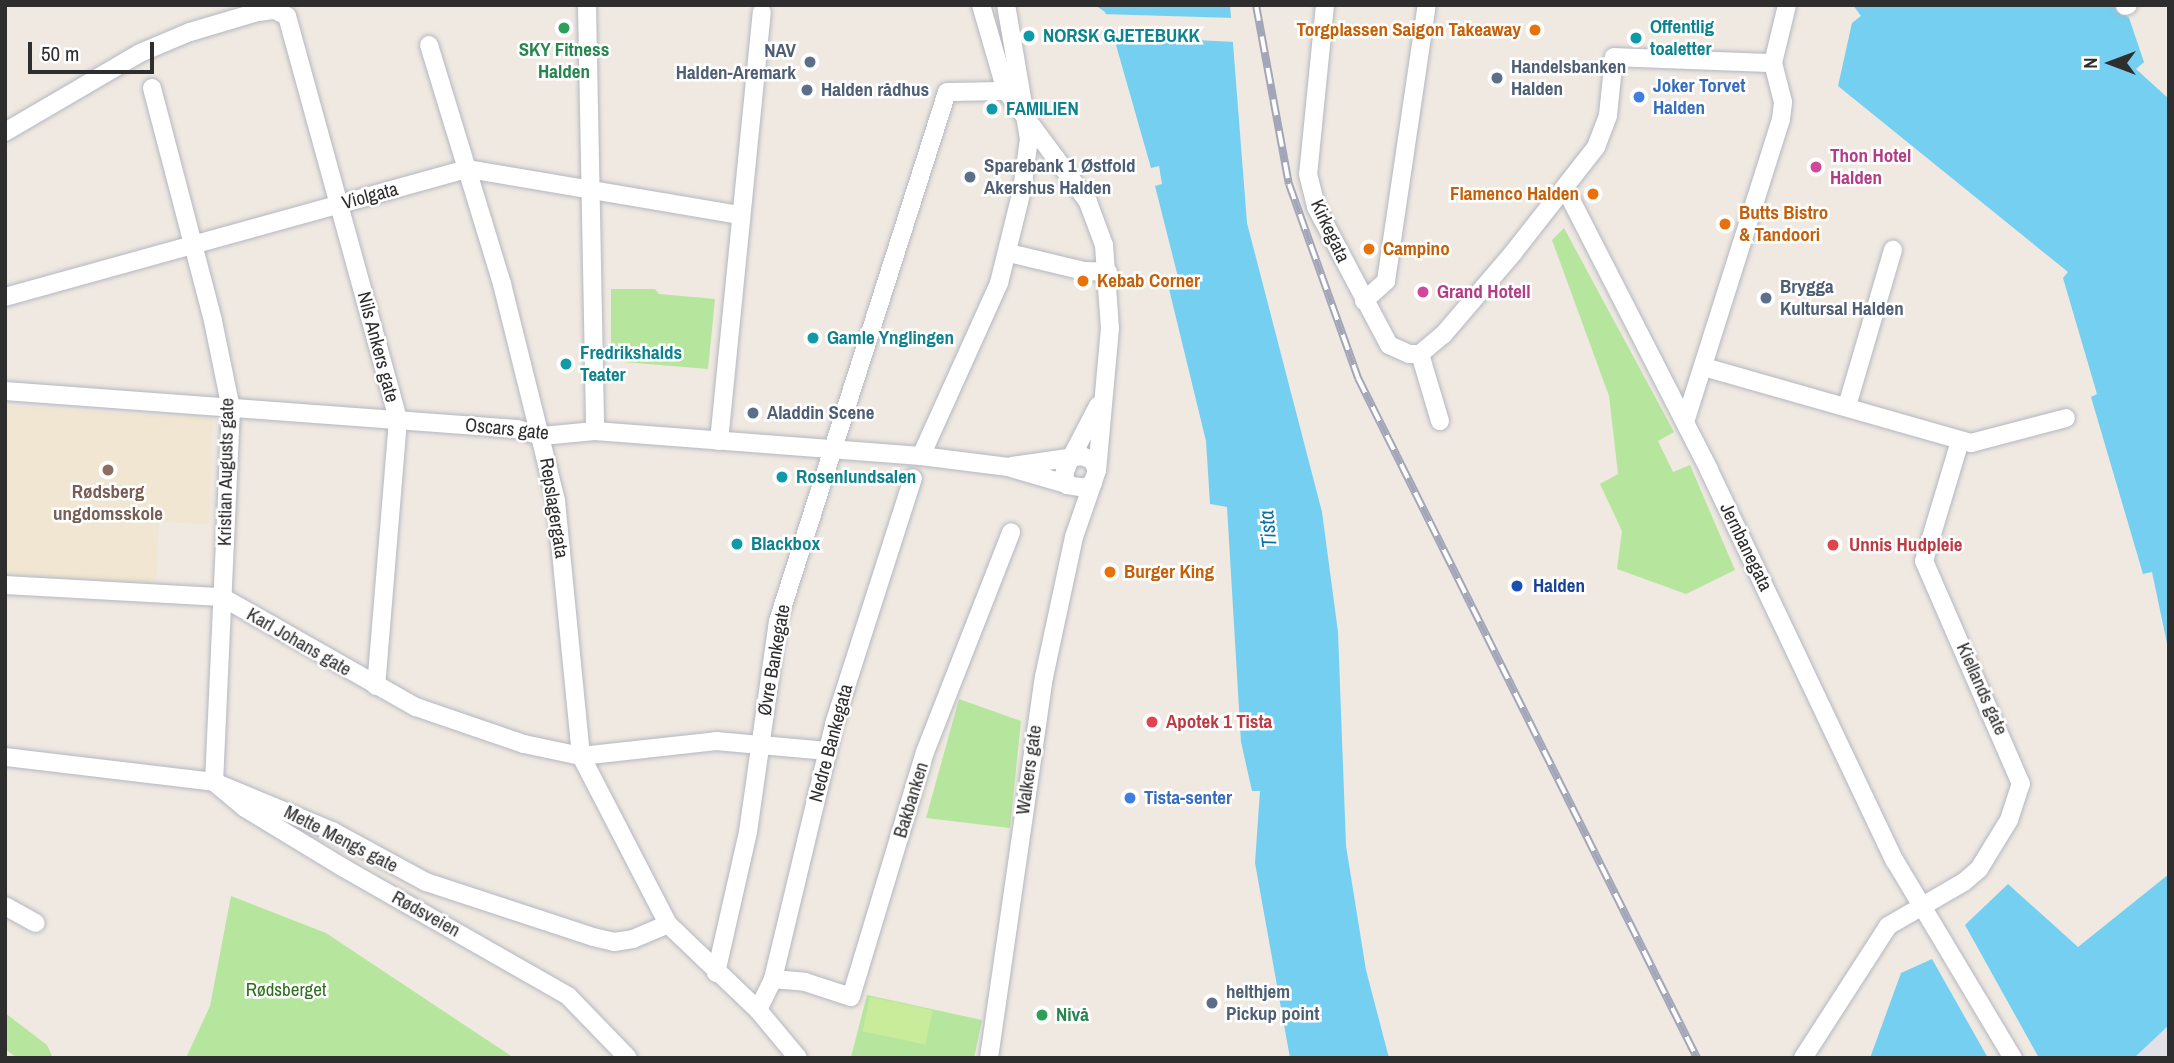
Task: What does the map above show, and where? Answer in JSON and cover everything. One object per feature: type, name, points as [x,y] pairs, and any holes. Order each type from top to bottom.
[{"type":"street","points":[[587,5],[595,431]]},
{"type":"street","points":[[981,5],[1006,92],[1093,211],[1108,272],[1109,350],[1095,476],[1078,520]]},
{"type":"street","points":[[921,456],[1009,253],[1029,139],[1006,5]]},
{"type":"street","name":"Kirkegata","points":[[1325,5],[1308,174],[1316,207],[1389,345],[1409,355],[1420,354]]},
{"type":"street","points":[[1364,301],[1386,281],[1427,5]]},
{"type":"street","points":[[1685,422],[1781,119],[1783,102],[1773,63],[1787,5]]},
{"type":"street","name":"Nils Ankers gate","points":[[233,11],[275,10],[287,16],[398,420],[376,686]]},
{"type":"street","points":[[5,132],[140,53],[233,11]]},
{"type":"street","points":[[719,441],[762,12]]},
{"type":"street","name":"Repslagergata","points":[[429,45],[468,169],[542,436],[556,501],[572,697],[581,756],[668,923],[716,973],[758,1010],[800,1057]]},
{"type":"street","points":[[1440,421],[1420,354],[1443,335],[1566,190],[1603,135],[1614,57],[1773,63]]},
{"type":"street","name":"Kristian Augusts gate","points":[[152,88],[193,244],[231,410],[214,782]]},
{"type":"street","name":"Øvre Bankegate","points":[[716,973],[748,832],[778,621],[947,92],[1006,92]]},
{"type":"street","name":"Violgata","points":[[5,297],[468,169],[740,215]]},
{"type":"street","name":"Jernbanegata","points":[[1566,190],[1685,422],[1895,861],[2013,1058]]},
{"type":"street","points":[[1847,406],[1894,250]]},
{"type":"street","points":[[1009,253],[1084,271],[1108,272]]},
{"type":"street","points":[[1704,367],[1847,406],[1961,442],[1981,443],[2066,418]]},
{"type":"street","name":"Oscars gate","points":[[5,391],[231,410],[517,429],[542,436],[595,431],[921,456],[1008,467],[1066,484]]},
{"type":"street","points":[[1070,459],[1082,456],[1092,460],[1095,476],[1086,488],[1066,484],[1065,466],[1102,400]]},
{"type":"street","name":"Kiellands gate","points":[[1803,1058],[1879,936],[1923,905],[1964,882],[1979,869],[2009,820],[2021,784],[1924,561],[1961,442]]},
{"type":"street","name":"Oscars gate","points":[[1008,467],[1070,459]]},
{"type":"street","name":"Nedre Bankegata","points":[[758,1010],[773,979],[828,751],[913,478]]},
{"type":"street","name":"Walkers gate","points":[[989,1058],[1037,713],[1078,520],[1066,484]]},
{"type":"street","name":"Bakbanken","points":[[773,979],[805,982],[851,997],[925,752],[1011,532]]},
{"type":"street","name":"Karl Johans gate","points":[[5,584],[222,597],[376,686],[463,725],[581,756]]},
{"type":"street","points":[[581,756],[678,743],[759,743],[828,751]]},
{"type":"street","name":"Mette Mengs gate","points":[[5,757],[214,782],[332,831],[426,882],[614,942],[633,939],[668,923]]},
{"type":"street","name":"Rødsveien","points":[[214,782],[245,808],[341,867],[568,996],[628,1058]]},
{"type":"street","points":[[5,906],[36,923]]},
{"type":"shaded area","name":"Rødsberg ungdomsskole","points":[[5,406],[213,419],[209,524],[159,522],[156,583],[5,575]]},
{"type":"shaded area","points":[[2169,1025],[2169,1058],[2134,1058]]},
{"type":"green space","points":[[1564,228],[1674,432],[1658,441],[1673,472],[1690,465],[1735,570],[1686,594],[1617,569],[1622,531],[1600,484],[1618,474],[1609,396],[1552,240]]},
{"type":"green space","points":[[611,289],[655,289],[659,294],[715,299],[708,369],[611,361]]},
{"type":"green space","points":[[959,699],[1021,721],[1010,828],[926,818]]},
{"type":"green space","name":"Rødsberget","points":[[231,896],[326,933],[514,1058],[186,1058],[210,1006]]},
{"type":"green space","points":[[867,995],[982,1020],[974,1058],[851,1057]]},
{"type":"green space","points":[[870,997],[933,1010],[925,1045],[863,1031]]},
{"type":"green space","points":[[5,1013],[47,1045],[53,1058],[17,1058],[5,1049]]},
{"type":"water","name":"Tista","points":[[1095,5],[1230,5],[1247,223],[1322,512],[1338,632],[1346,846],[1366,970],[1389,1058],[1290,1058],[1255,863],[1260,791],[1252,791],[1241,742],[1227,507],[1210,504],[1206,441],[1169,289],[1179,281],[1155,186],[1162,184],[1159,166],[1151,168],[1114,38],[1105,12]]},
{"type":"water","points":[[1853,5],[2116,5],[2129,18],[2144,62],[2136,69],[2169,99],[2169,653],[2152,572],[2143,574],[2091,397],[2097,394],[2063,278],[2068,272],[1838,86],[1852,23],[1861,16]]},
{"type":"water","points":[[2169,874],[2169,1025],[2134,1058],[2039,1058],[1965,925],[2008,884],[2078,947]]},
{"type":"water","points":[[1932,959],[1988,1058],[1870,1058],[1901,973]]},
{"type":"pier","points":[[1101,14],[1235,18],[1236,42],[1110,36]]},
{"type":"railway","points":[[1256,5],[1289,184],[1358,378],[1697,1058]]},
{"type":"place","name":"SKY Fitness Halden","points":[[564,28]]},
{"type":"place","name":"Torgplassen Saigon Takeaway","points":[[1535,30]]},
{"type":"place","name":"NORSK GJETEBUKK","points":[[1029,36]]},
{"type":"place","name":"Offentlig toaletter","points":[[1636,38]]},
{"type":"place","name":"NAV Halden-Aremark","points":[[810,62]]},
{"type":"place","name":"Handelsbanken Halden","points":[[1497,78]]},
{"type":"place","name":"Halden rådhus","points":[[807,90]]},
{"type":"place","name":"Joker Torvet Halden","points":[[1639,97]]},
{"type":"place","name":"FAMILIEN","points":[[992,109]]},
{"type":"place","name":"Thon Hotel Halden","points":[[1816,167]]},
{"type":"place","name":"Sparebank 1 Østfold Akershus Halden","points":[[970,177]]},
{"type":"place","name":"Flamenco Halden","points":[[1593,194]]},
{"type":"place","name":"Butts Bistro & Tandoori","points":[[1725,224]]},
{"type":"place","name":"Campino","points":[[1369,249]]},
{"type":"place","name":"Kebab Corner","points":[[1083,281]]},
{"type":"place","name":"Grand Hotell","points":[[1423,292]]},
{"type":"place","name":"Brygga Kultursal Halden","points":[[1766,298]]},
{"type":"place","name":"Gamle Ynglingen","points":[[813,338]]},
{"type":"place","name":"Fredrikshalds Teater","points":[[566,364]]},
{"type":"place","name":"Aladdin Scene","points":[[753,413]]},
{"type":"place","name":"Rødsberg ungdomsskole","points":[[108,470]]},
{"type":"place","name":"Rosenlundsalen","points":[[782,477]]},
{"type":"place","name":"Blackbox","points":[[737,544]]},
{"type":"place","name":"Unnis Hudpleie","points":[[1833,545]]},
{"type":"place","name":"Burger King","points":[[1110,572]]},
{"type":"place","name":"Halden","points":[[1517,586]]},
{"type":"place","name":"Apotek 1 Tista","points":[[1152,722]]},
{"type":"place","name":"Tista-senter","points":[[1130,798]]},
{"type":"place","name":"helthjem Pickup point","points":[[1212,1003]]},
{"type":"place","name":"Nivå","points":[[1042,1015]]}]
